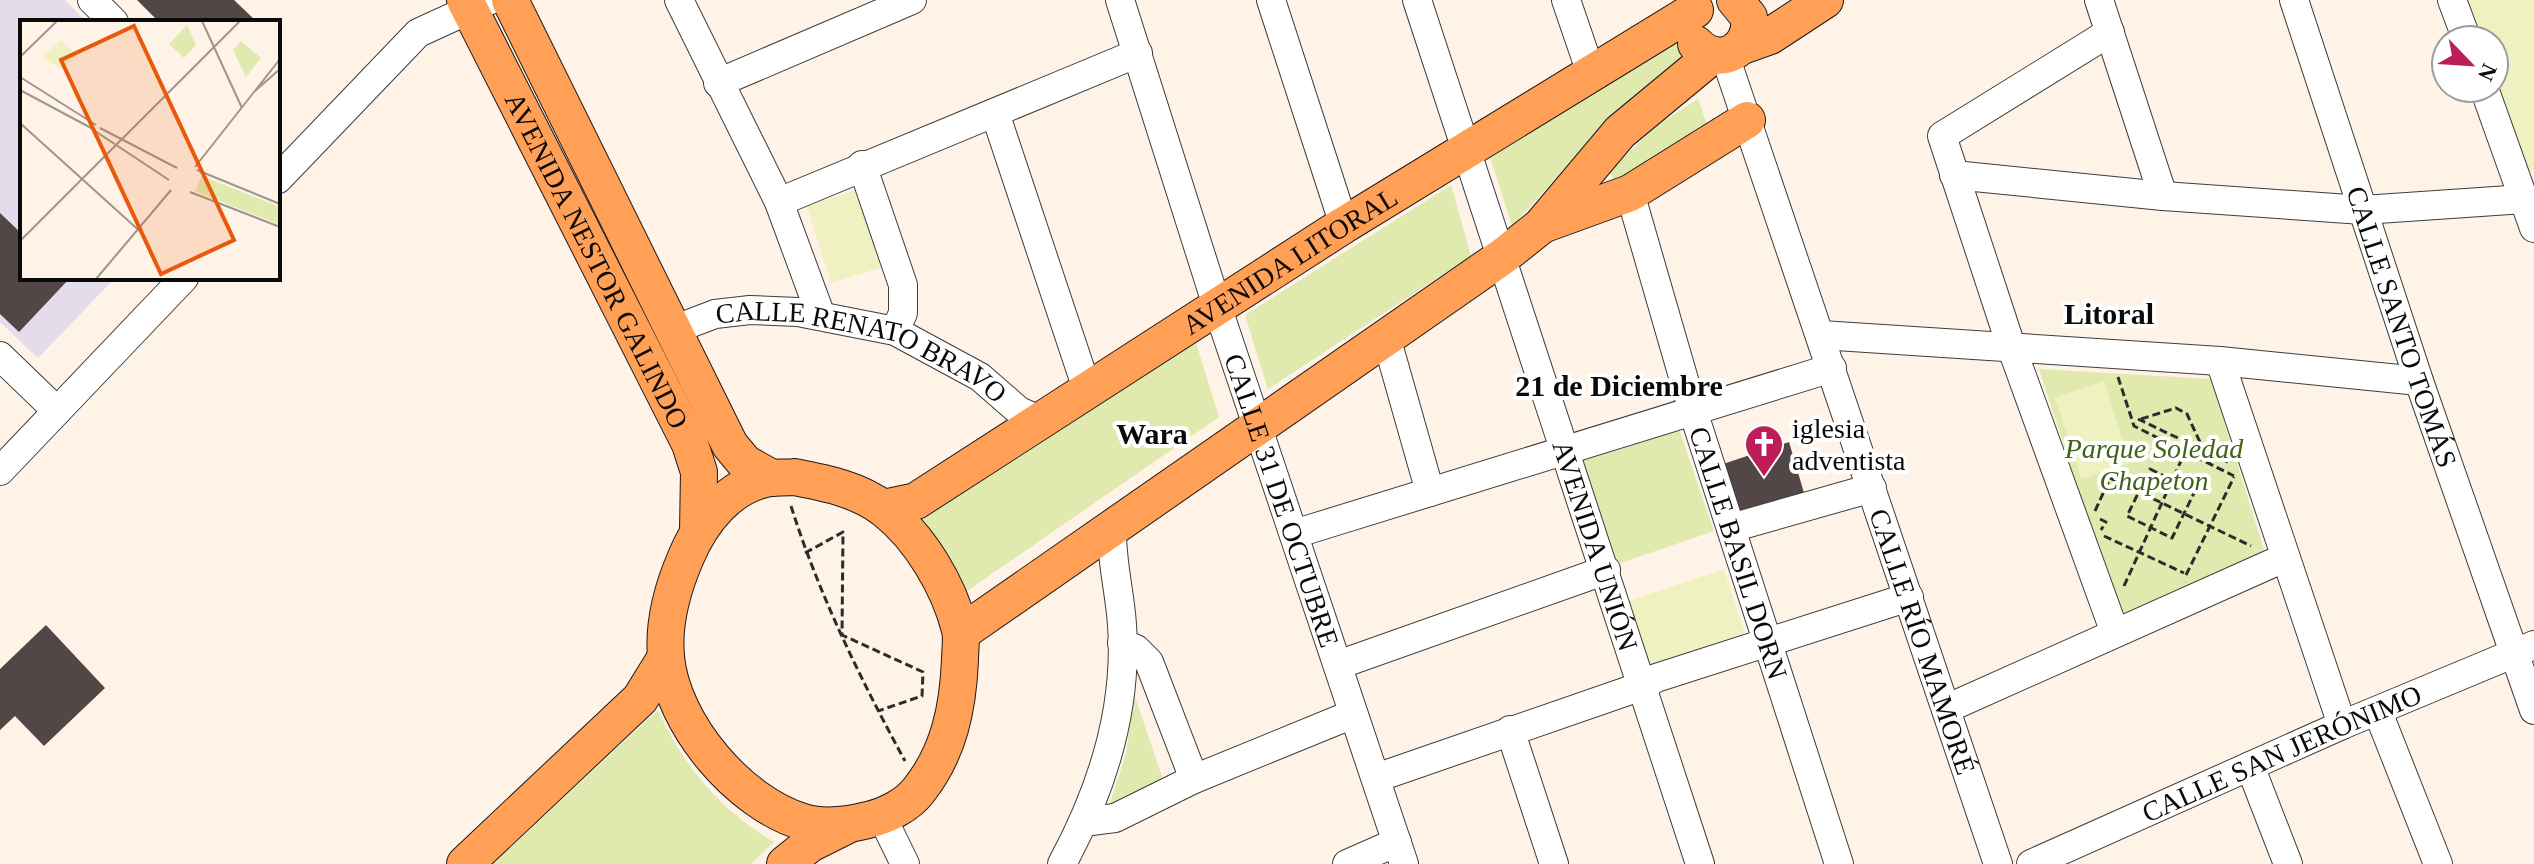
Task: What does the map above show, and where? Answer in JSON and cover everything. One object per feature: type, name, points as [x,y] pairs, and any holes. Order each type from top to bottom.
[{"type":"main road","name":"AVENIDA NESTOR GALINDO","points":[[510,0],[730,445],[745,463],[777,478]]},
{"type":"main road","points":[[961,633],[1502,257],[1541,226],[1620,132],[1748,37],[1749,17],[1735,0]]},
{"type":"main road","points":[[1700,5],[1690,18],[1692,38],[1698,47],[1727,52],[1770,36],[1825,0]]},
{"type":"main road","name":"AVENIDA NESTOR GALINDO","points":[[474,3],[690,444],[699,472],[698,531]]},
{"type":"main road","name":"AVENIDA LITORAL","points":[[883,508],[916,501],[1344,225],[1592,76],[1700,5]]},
{"type":"main road","points":[[1541,226],[1630,193],[1747,120]]},
{"type":"main road","points":[[785,864],[810,844],[865,821],[920,789],[940,759],[954,721],[961,633],[945,587],[914,539],[883,508],[839,485],[794,477],[743,487],[725,500],[698,531],[673,587],[666,657],[678,704],[716,764],[775,809],[804,822],[865,821]]},
{"type":"main road","points":[[465,864],[640,699],[666,657]]},
{"type":"street","points":[[92,0],[112,20]]},
{"type":"street","points":[[679,0],[779,202],[821,316]]},
{"type":"street","points":[[718,83],[912,0]]},
{"type":"street","name":"CALLE 31 DE OCTUBRE","points":[[1120,0],[1217,306],[1401,853]]},
{"type":"street","points":[[1271,0],[1344,225]]},
{"type":"street","name":"AVENIDA UNIÓN","points":[[1417,0],[1700,864]]},
{"type":"street","points":[[1566,0],[1592,76]]},
{"type":"street","points":[[2099,0],[2163,196]]},
{"type":"street","name":"CALLE SANTO TOMÁS","points":[[2294,0],[2419,381],[2524,649],[2534,710]]},
{"type":"street","points":[[2452,0],[2461,24]]},
{"type":"street","points":[[280,177],[418,33],[474,3]]},
{"type":"street","points":[[2110,32],[1942,136],[2011,346],[2115,633]]},
{"type":"street","name":"CALLE RÍO MAMORÉ","points":[[1727,52],[1747,120],[1998,864]]},
{"type":"street","points":[[779,202],[1138,53]]},
{"type":"street","points":[[2491,104],[2526,187],[2534,228]]},
{"type":"street","points":[[995,113],[1087,389]]},
{"type":"street","points":[[862,165],[903,285],[903,313],[895,331]]},
{"type":"street","points":[[1954,175],[2163,196],[2363,210],[2526,187]]},
{"type":"street","name":"CALLE BASIL DORN","points":[[1630,193],[1693,411],[1839,864]]},
{"type":"street","points":[[0,471],[182,280]]},
{"type":"street","name":"CALLE RENATO BRAVO","points":[[673,330],[715,314],[750,310],[821,316],[895,331],[980,377],[1019,411],[1042,421]]},
{"type":"street","points":[[1821,335],[2220,361],[2419,381]]},
{"type":"street","points":[[1386,337],[1430,492]]},
{"type":"street","points":[[0,356],[57,411]]},
{"type":"street","points":[[2220,361],[2342,725]]},
{"type":"street","points":[[1294,534],[1832,368]]},
{"type":"street","points":[[1731,528],[1872,488]]},
{"type":"street","points":[[1077,849],[1096,796],[1117,720],[1122,643],[1111,548],[1112,528]]},
{"type":"street","points":[[1946,709],[2284,558]]},
{"type":"street","points":[[1338,665],[1606,570]]},
{"type":"street","points":[[1376,778],[1642,686],[1656,678],[1909,597]]},
{"type":"street","points":[[1122,643],[1136,649],[1149,662],[1194,779]]},
{"type":"street","name":"CALLE SAN JERÓNIMO","points":[[2031,864],[2342,725],[2524,649]]},
{"type":"street","points":[[2378,712],[2438,864]]},
{"type":"street","points":[[1077,849],[1115,818],[1194,779],[1353,714]]},
{"type":"street","points":[[1510,730],[1554,864]]},
{"type":"street","points":[[2250,766],[2288,864]]},
{"type":"street","points":[[865,821],[905,864]]},
{"type":"street","points":[[1347,864],[1401,853]]},
{"type":"path","points":[[2117,374],[2134,426],[2234,476]]},
{"type":"path","points":[[2132,421],[2176,408],[2187,414],[2210,464]]},
{"type":"path","points":[[2138,419],[2238,467],[2182,583]]},
{"type":"path","points":[[2128,598],[2123,584],[2185,452]]},
{"type":"path","points":[[2150,469],[2195,491],[2172,538],[2127,516],[2139,492],[2150,469]]},
{"type":"path","points":[[777,478],[805,553],[842,635],[920,789]]},
{"type":"path","points":[[2086,514],[2092,516],[2110,478],[2251,547]]},
{"type":"path","points":[[805,553],[843,532],[842,635]]},
{"type":"path","points":[[2095,541],[2099,534],[2194,578]]},
{"type":"path","points":[[842,635],[923,672],[922,696],[878,711]]},
{"type":"shaded area","points":[[0,0],[65,0],[85,20],[20,20],[20,280],[113,280],[38,358],[0,322]]},
{"type":"green space","points":[[2458,0],[2534,0],[2534,169],[2520,175],[2499,104],[2510,104],[2510,24],[2466,24]]},
{"type":"green space","points":[[1675,42],[1687,62],[1633,96],[1512,226],[1490,157]]},
{"type":"green space","points":[[1698,99],[1708,127],[1616,183],[1609,171],[1659,124]]},
{"type":"green space","points":[[1451,185],[1471,256],[1268,389],[1245,315]]},
{"type":"green space","points":[[857,190],[882,267],[831,283],[807,206]]},
{"type":"green space","points":[[1195,340],[1219,417],[967,591],[923,518]]},
{"type":"green space","name":"Parque Soledad Chapeton","points":[[2039,369],[2211,379],[2265,553],[2120,618]]},
{"type":"green space","points":[[2104,381],[2130,463],[2081,479],[2055,397]]},
{"type":"green space","points":[[1676,421],[1714,531],[1609,567],[1572,458]]},
{"type":"green space","points":[[1724,569],[1747,641],[1648,673],[1625,602]]},
{"type":"green space","points":[[1134,694],[1164,782],[1106,815],[1126,754]]},
{"type":"green space","points":[[658,710],[692,768],[720,801],[774,842],[751,864],[493,864]]},
{"type":"building","points":[[137,0],[234,0],[255,20],[157,20]]},
{"type":"building","points":[[0,213],[20,232],[20,280],[68,280],[19,332],[0,314]]},
{"type":"building","name":"iglesia adventista","points":[[1789,442],[1804,493],[1740,516],[1723,464]]},
{"type":"building","points":[[46,625],[105,688],[44,746],[15,716],[0,730],[0,669]]},
{"type":"place","name":"iglesia adventista","points":[[1764,478]]},
{"type":"district","name":"Litoral","points":[[2109,313]]},
{"type":"district","name":"21 de Diciembre","points":[[1619,385]]},
{"type":"district","name":"Wara","points":[[1152,433]]}]
